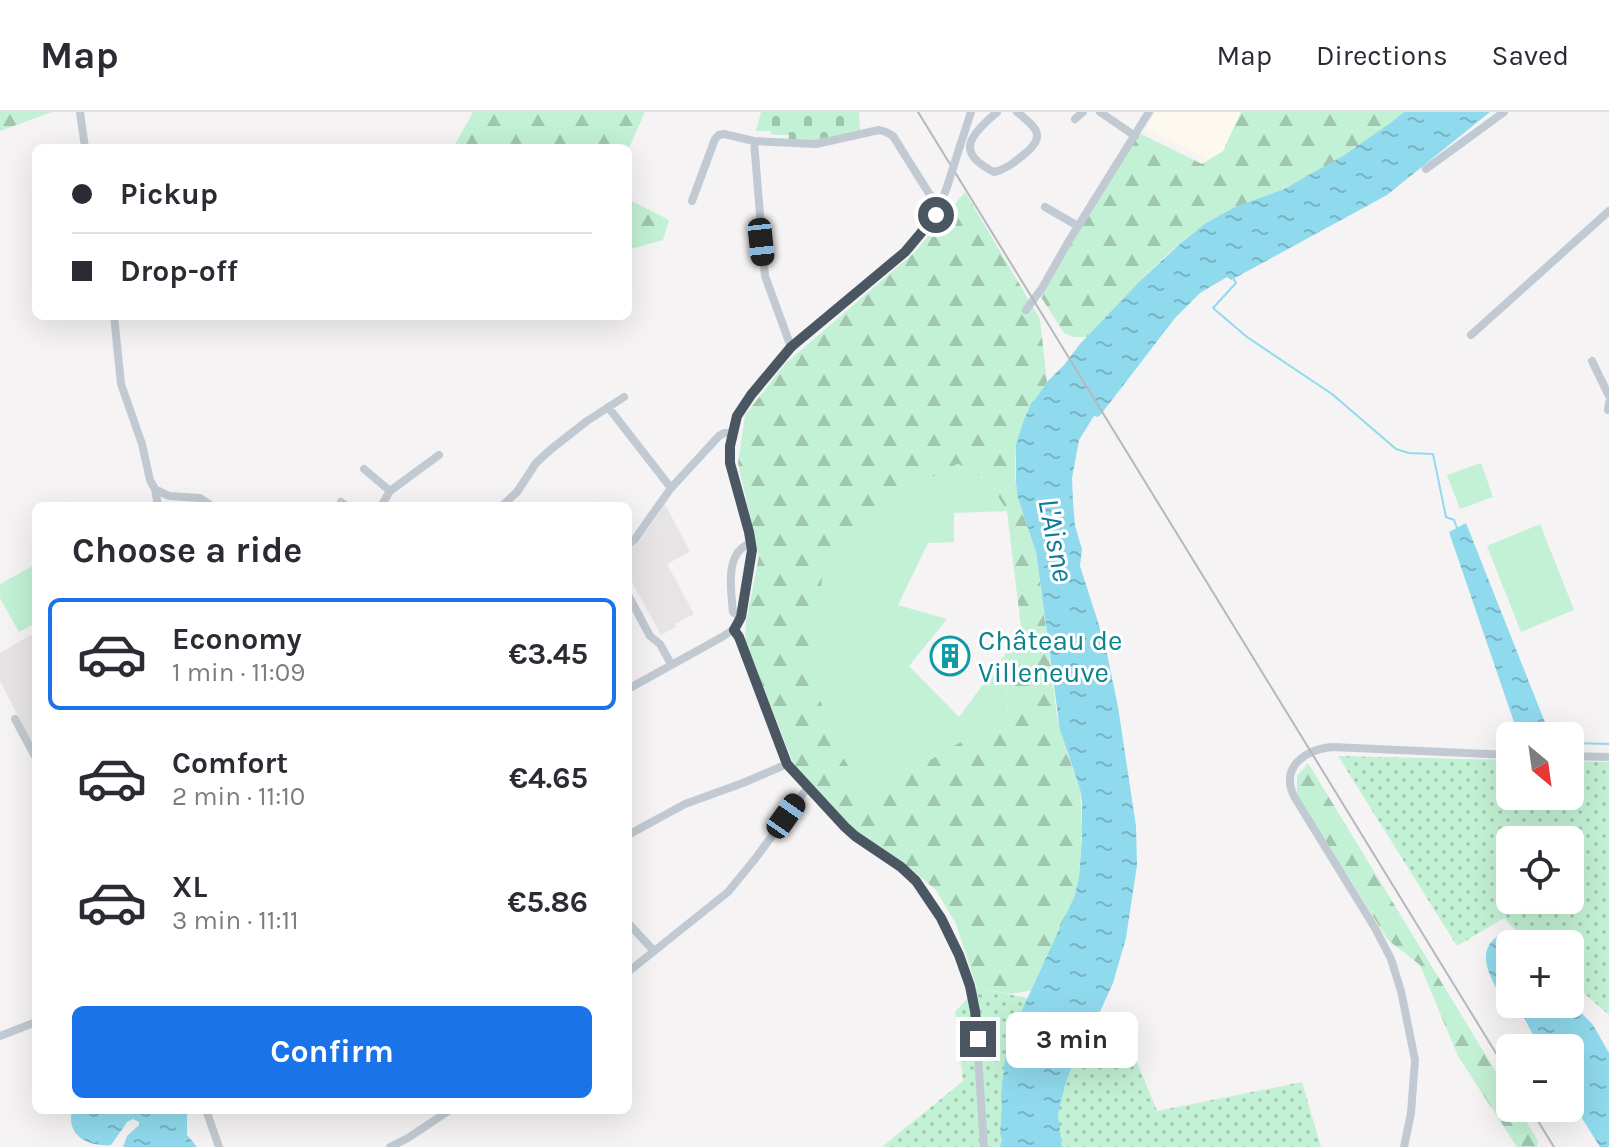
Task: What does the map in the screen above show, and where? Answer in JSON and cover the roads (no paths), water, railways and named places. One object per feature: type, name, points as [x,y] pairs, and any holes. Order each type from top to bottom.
[{"type":"street","points":[[80,112],[84,144]]},
{"type":"street","points":[[997,112],[969,143],[971,153],[994,172],[1035,147],[1038,141],[1034,128],[1017,112]]},
{"type":"street","points":[[1075,119],[1083,112]]},
{"type":"street","points":[[1100,112],[1135,136]]},
{"type":"street","points":[[1026,310],[1149,112]]},
{"type":"street","points":[[1426,169],[1504,112]]},
{"type":"street","points":[[970,116],[980,128]]},
{"type":"street","points":[[632,687],[734,630],[750,561],[751,543],[730,463],[730,446],[737,416],[791,347],[905,252],[936,215],[970,116]]},
{"type":"street","points":[[692,201],[716,137],[724,134],[754,141],[816,144],[875,131],[886,132],[895,139],[930,195],[944,194]]},
{"type":"street","points":[[754,141],[765,276],[791,347]]},
{"type":"street","points":[[1045,207],[1078,226]]},
{"type":"street","points":[[1471,335],[1609,211]]},
{"type":"street","points":[[114,320],[121,384],[158,502]]},
{"type":"street","points":[[1592,361],[1609,400],[1608,410]]},
{"type":"street","points":[[506,502],[550,450],[624,397]]},
{"type":"street","points":[[608,407],[671,488]]},
{"type":"street","points":[[632,542],[671,488],[719,436],[733,433]]},
{"type":"street","points":[[383,502],[390,491],[439,455]]},
{"type":"street","points":[[364,469],[390,491]]},
{"type":"street","points":[[155,489],[169,496],[200,498],[206,502]]},
{"type":"street","points":[[163,502],[169,496]]},
{"type":"street","points":[[738,616],[733,612],[730,579],[733,563],[744,546],[751,543]]},
{"type":"street","points":[[632,602],[650,636],[660,644],[671,664]]},
{"type":"street","points":[[734,630],[787,764],[855,836],[916,881],[947,930],[966,975],[975,1011],[984,1147]]},
{"type":"street","points":[[15,719],[32,751]]},
{"type":"street","points":[[1404,1147],[1411,1113],[1415,1060],[1406,1011],[1391,959],[1363,906],[1295,798],[1289,777],[1307,755],[1332,747],[1496,754]]},
{"type":"street","points":[[1584,756],[1609,757]]},
{"type":"street","points":[[632,833],[685,804],[787,764]]},
{"type":"street","points":[[632,969],[728,892],[808,787]]},
{"type":"street","points":[[632,927],[654,951]]},
{"type":"street","points":[[0,1036],[32,1024]]},
{"type":"street","points":[[207,1114],[219,1147]]},
{"type":"street","points":[[390,1147],[444,1114]]},
{"type":"water","name":"L'Aisne","points":[[1404,112],[1490,112],[1387,195],[1231,280],[1227,277],[1200,293],[1175,318],[1102,413],[1094,416],[1079,440],[1072,478],[1075,526],[1082,549],[1080,566],[1105,644],[1118,707],[1136,826],[1137,865],[1126,938],[1113,983],[1065,1085],[1058,1114],[1062,1147],[1000,1147],[1006,1051],[1075,895],[1082,838],[1080,789],[1060,730],[1036,552],[1017,495],[1016,444],[1023,422],[1032,401],[1080,344],[1181,243],[1206,223],[1235,207],[1284,189],[1343,156]]},
{"type":"water","points":[[1466,523],[1545,722],[1514,722],[1449,532]]},
{"type":"water","points":[[1496,938],[1496,986],[1486,962],[1490,944]]},
{"type":"water","points":[[1584,1016],[1593,1025],[1609,1053],[1609,1147],[1600,1147],[1584,1121],[1584,1034],[1533,1034],[1524,1018]]},
{"type":"water","points":[[72,1114],[187,1114],[187,1135],[197,1147],[123,1147],[127,1136],[139,1125],[133,1119],[127,1122],[111,1145],[94,1144],[75,1133]]},
{"type":"waterway","points":[[1233,278],[1236,283],[1213,308],[1247,337],[1332,394],[1396,449],[1433,454],[1446,517],[1454,520],[1457,528]]},
{"type":"waterway","points":[[1584,743],[1609,744]]},
{"type":"railway","points":[[918,112],[1496,1053]]},
{"type":"railway","points":[[1539,1122],[1554,1147]]},
{"type":"place","name":"Château de Villeneuve","points":[[950,656]]}]
